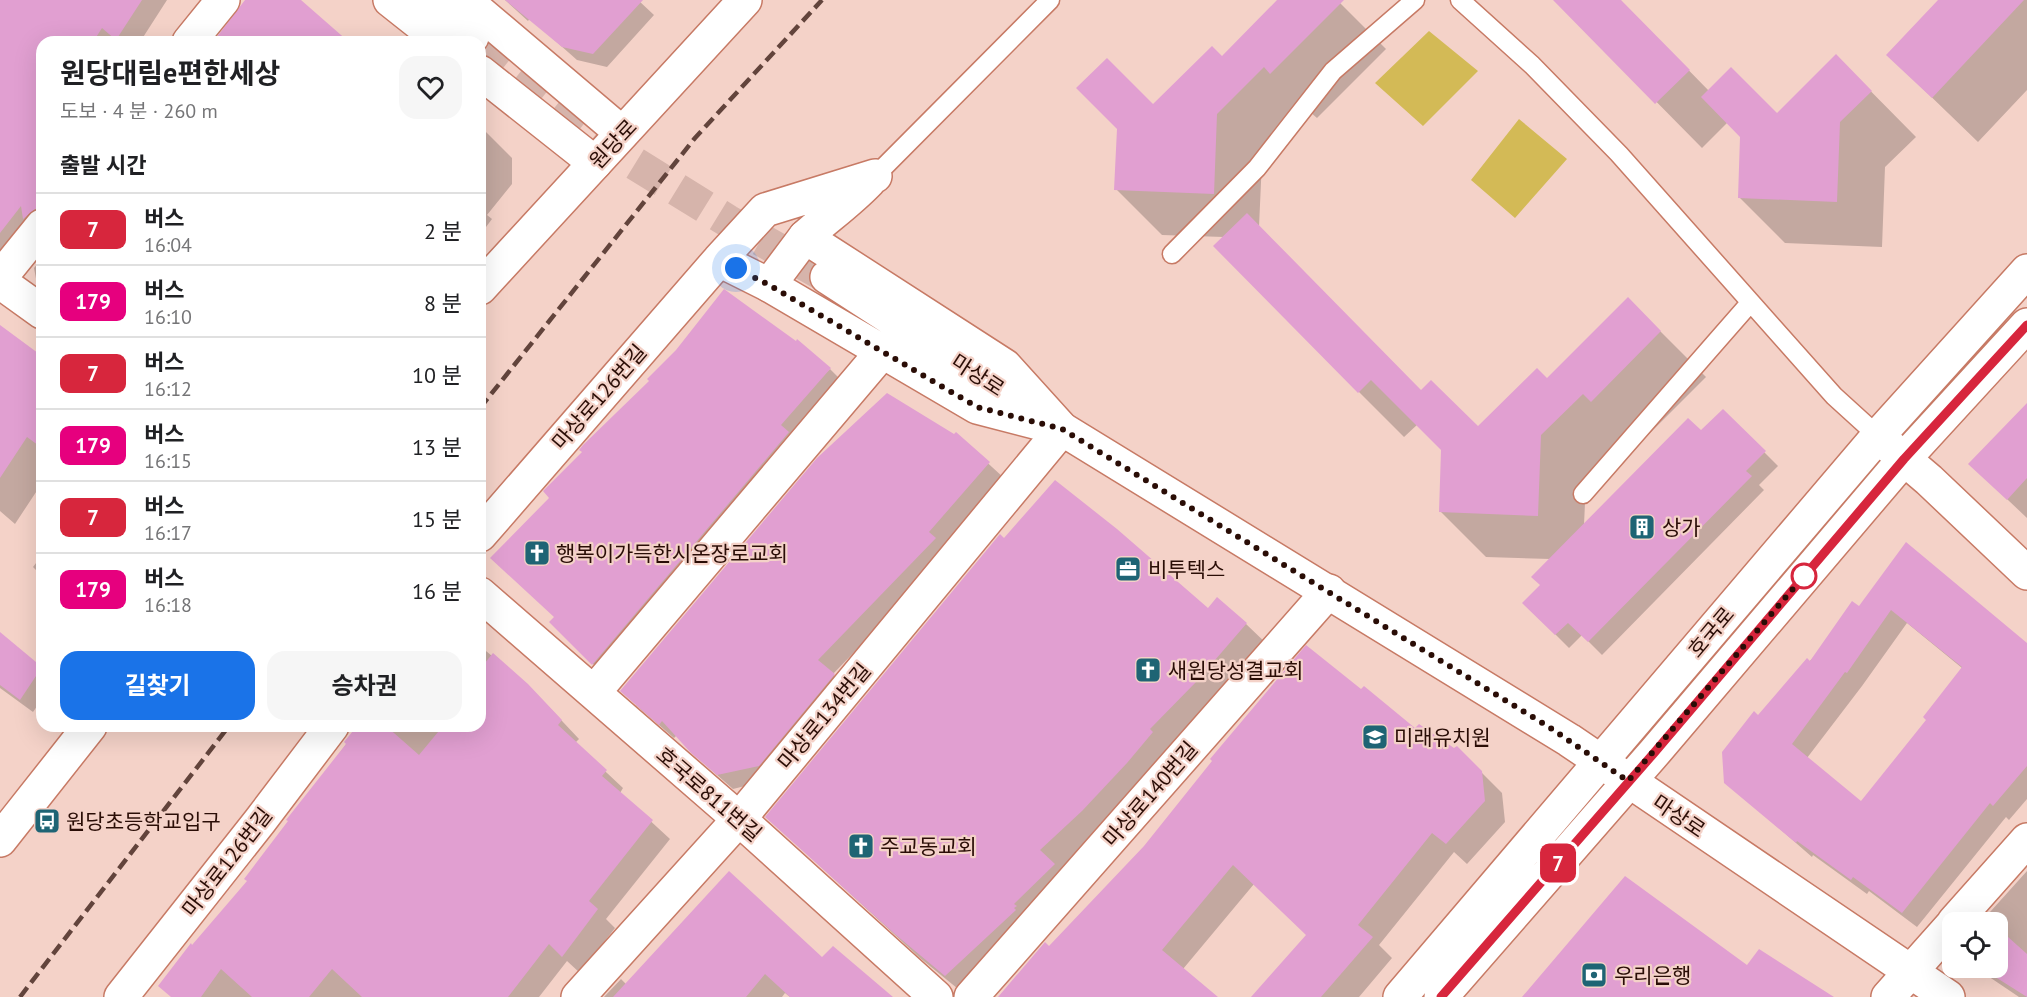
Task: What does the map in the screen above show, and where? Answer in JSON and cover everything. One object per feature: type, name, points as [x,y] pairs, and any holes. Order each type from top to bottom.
[{"type":"street","points":[[194,36],[223,0]]},
{"type":"street","points":[[390,0],[450,36]]},
{"type":"street","points":[[425,0],[454,36]]},
{"type":"street","points":[[465,0],[622,133]]},
{"type":"street","name":"원당로","points":[[486,281],[745,0]]},
{"type":"street","points":[[486,77],[595,163]]},
{"type":"street","points":[[769,285],[805,237],[847,204],[875,176]]},
{"type":"street","name":"마상로126번길","points":[[486,528],[765,210],[875,176]]},
{"type":"street","points":[[36,234],[0,280],[36,307]]},
{"type":"street","points":[[805,237],[1005,366],[1062,429]]},
{"type":"street","points":[[719,260],[769,285],[977,407],[1062,429]]},
{"type":"street","name":"호국로","points":[[1400,997],[1878,436],[2027,271]]},
{"type":"street","name":"마상로","points":[[827,277],[1062,429],[1569,740],[1948,997]]},
{"type":"street","name":"호국로","points":[[1441,997],[1904,459],[2027,325]]},
{"type":"street","points":[[594,692],[883,351]]},
{"type":"street","name":"마상로134번길","points":[[578,997],[739,819],[1062,429]]},
{"type":"street","points":[[1878,436],[2027,573]]},
{"type":"street","name":"마상로140번길","points":[[971,997],[1329,591]]},
{"type":"street","name":"호국로811번길","points":[[486,599],[739,819],[936,997]]},
{"type":"street","points":[[0,840],[85,732]]},
{"type":"street","name":"마상로126번길","points":[[131,993],[327,732]]},
{"type":"street","points":[[1964,912],[2027,840]]},
{"type":"street","points":[[1888,997],[1942,936]]},
{"type":"lane","points":[[875,176],[1050,0]]},
{"type":"lane","points":[[1172,254],[1257,168],[1333,71],[1415,0]]},
{"type":"lane","points":[[1460,0],[1532,65],[1619,154],[1834,396],[1878,436]]},
{"type":"lane","points":[[1583,494],[1750,303]]},
{"type":"shaded area","points":[[1429,31],[1478,71],[1423,126],[1375,83]]},
{"type":"shaded area","points":[[1519,119],[1567,159],[1515,218],[1471,180]]},
{"type":"building","points":[[0,0],[142,0],[119,36],[111,36],[102,28],[97,36],[36,36],[36,209],[23,219],[21,206],[0,233]]},
{"type":"building","points":[[245,0],[301,0],[342,36],[218,36]]},
{"type":"building","points":[[505,0],[643,0],[593,54],[562,47]]},
{"type":"building","points":[[1277,0],[1344,0],[1270,74],[1264,67],[1217,114],[1214,194],[1114,190],[1117,129],[1076,88],[1107,58],[1153,104],[1212,46],[1222,56]]},
{"type":"building","points":[[1553,0],[1621,0],[1690,70],[1655,104]]},
{"type":"building","points":[[1938,0],[2024,0],[1932,98],[1886,55]]},
{"type":"building","points":[[1836,54],[1872,91],[1840,122],[1837,202],[1738,198],[1740,137],[1701,97],[1731,67],[1777,113]]},
{"type":"building","points":[[1247,213],[1421,390],[1431,380],[1478,426],[1537,368],[1547,378],[1628,297],[1661,331],[1591,402],[1583,394],[1541,435],[1538,516],[1439,512],[1441,450],[1371,380],[1358,393],[1213,246]]},
{"type":"building","points":[[724,289],[796,341],[797,339],[831,368],[781,425],[789,432],[592,665],[549,622],[554,617],[490,558],[549,498],[543,491],[582,452],[579,450],[583,445],[649,381],[647,379],[676,350]]},
{"type":"building","points":[[0,325],[36,352],[36,444],[27,437],[0,478]]},
{"type":"building","points":[[887,393],[954,434],[956,432],[990,462],[929,532],[936,538],[818,660],[835,674],[759,766],[717,775],[691,753],[662,721],[659,725],[620,691],[817,458]]},
{"type":"building","points":[[2027,403],[2027,478],[2007,500],[1968,464]]},
{"type":"building","name":"상가","points":[[1723,409],[1766,451],[1746,471],[1752,476],[1588,642],[1568,623],[1555,635],[1522,603],[1540,585],[1531,577],[1688,418],[1701,430]]},
{"type":"building","points":[[1055,480],[1117,529],[1208,608],[1217,597],[1247,623],[1196,682],[1150,729],[1153,732],[1127,763],[1082,811],[1040,850],[1055,864],[1014,904],[1017,906],[1014,908],[1016,910],[945,976],[765,817],[1000,534],[1004,538]]},
{"type":"building","points":[[1906,542],[2027,643],[2027,766],[1993,806],[1990,803],[1902,913],[1853,877],[1851,880],[1797,841],[1796,843],[1724,783],[1722,752],[1754,711],[1758,715],[1807,658],[1810,661],[1852,601],[1859,606]],"holes":[[[1891,610],[1962,667],[1923,717],[1926,720],[1861,801],[1792,744],[1845,672],[1847,673]]]},
{"type":"building","points":[[0,632],[36,662],[36,676],[20,700],[0,685]]},
{"type":"building","points":[[1306,645],[1361,689],[1364,686],[1415,728],[1419,724],[1454,748],[1457,746],[1482,771],[1485,801],[1446,844],[1432,833],[1358,925],[1373,937],[1321,997],[1251,997],[1306,935],[1233,865],[1162,950],[1218,997],[998,997],[1045,942],[1049,946],[1144,846],[1212,761],[1210,759]]},
{"type":"building","points":[[493,653],[528,684],[562,720],[558,725],[607,770],[602,776],[653,820],[589,901],[598,909],[562,957],[549,944],[508,997],[362,997],[332,969],[309,997],[252,997],[221,969],[201,997],[171,997],[158,986],[191,943],[192,945],[247,881],[244,879],[288,821],[286,820],[346,744],[344,742],[352,732],[393,732],[419,755],[438,732],[486,732],[486,662]]},
{"type":"building","points":[[729,871],[822,957],[833,946],[893,997],[790,997],[765,974],[746,997],[613,997]]},
{"type":"building","points":[[1625,876],[1747,965],[1759,949],[1834,997],[1522,997]]},
{"type":"building","points":[[2008,937],[2027,954],[2027,997],[1997,978],[2008,978]]},
{"type":"tunnel","points":[[486,49],[618,153],[728,221],[827,277]]},
{"type":"railway","points":[[486,400],[695,138],[822,0]]},
{"type":"railway","points":[[20,997],[224,732]]},
{"type":"bus line","name":"7","points":[[1441,997],[1654,753],[1904,459],[2027,325]]},
{"type":"place","name":"상가","points":[[1642,527]]},
{"type":"place","name":"행복이가득한시온장로교회","points":[[537,553]]},
{"type":"place","name":"비투텍스","points":[[1128,569]]},
{"type":"place","name":"새원당성결교회","points":[[1148,670]]},
{"type":"place","name":"미래유치원","points":[[1375,737]]},
{"type":"place","name":"원당초등학교입구","points":[[47,821]]},
{"type":"place","name":"주교동교회","points":[[861,846]]},
{"type":"place","name":"우리은행","points":[[1594,975]]},
{"type":"route","points":[[736,268],[977,407],[1062,429],[1549,727],[1628,781],[1804,576]]}]
